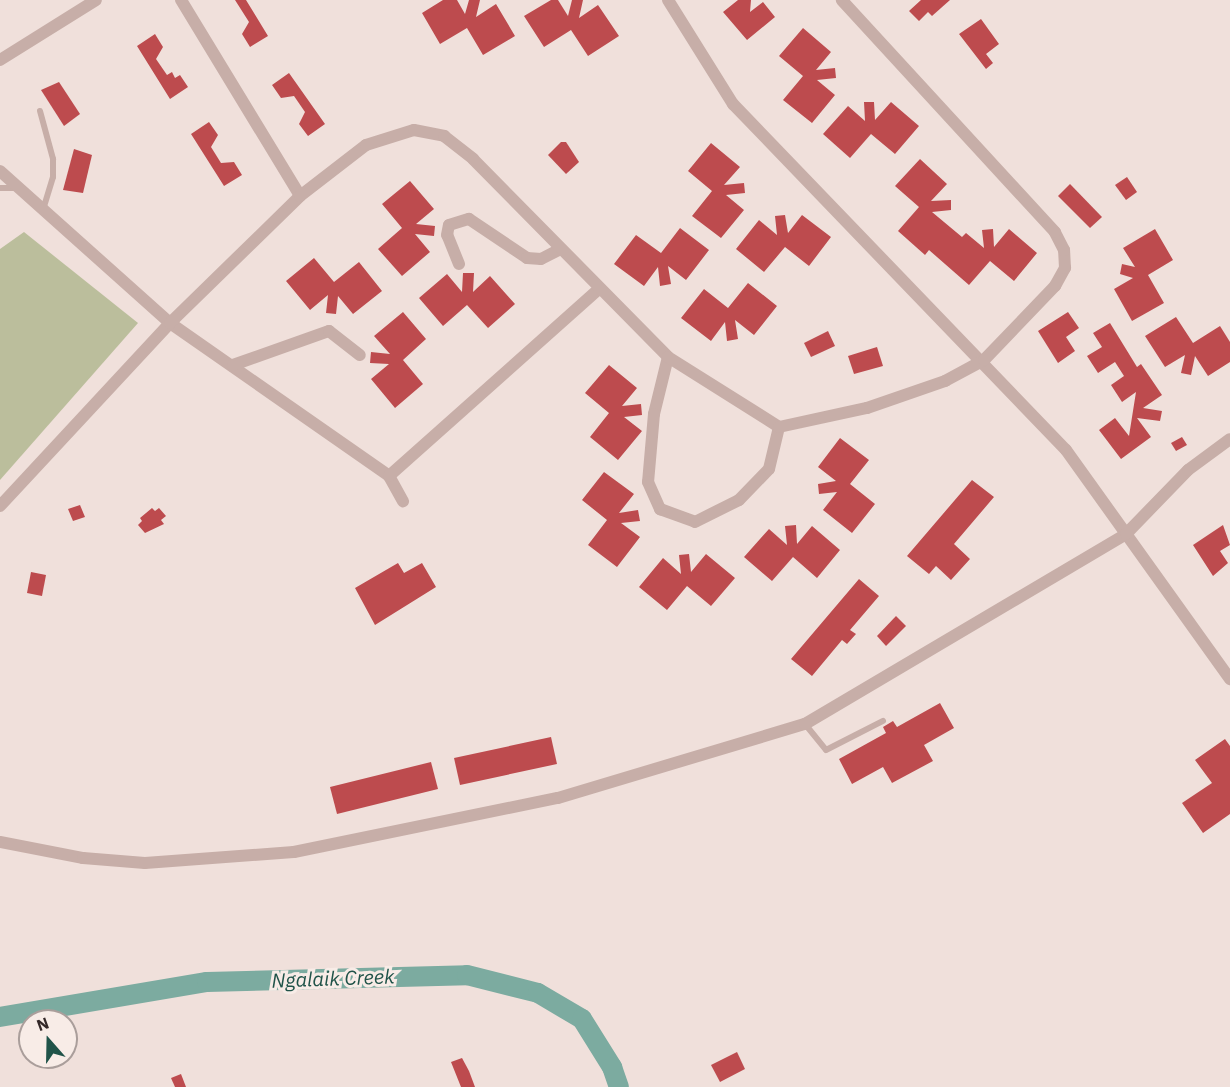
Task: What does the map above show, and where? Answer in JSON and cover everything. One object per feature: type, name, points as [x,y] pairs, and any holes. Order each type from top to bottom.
[{"type":"street","points":[[181,0],[300,196]]},
{"type":"street","points":[[668,0],[734,104],[984,360],[1066,450],[1230,679]]},
{"type":"street","points":[[0,506],[170,322],[300,196],[366,145],[392,134],[429,131],[444,136],[473,159],[559,250],[668,357],[779,427],[867,408],[945,381],[984,360],[1055,286],[1065,268],[1064,250],[1055,232],[842,0]]},
{"type":"street","points":[[0,60],[94,1]]},
{"type":"street","points":[[0,171],[42,212],[170,322],[389,476],[403,501]]},
{"type":"street","points":[[459,264],[447,236],[449,225],[469,219],[527,258],[542,259],[559,250]]},
{"type":"street","points":[[389,476],[599,289]]},
{"type":"street","points":[[233,365],[329,332],[360,355]]},
{"type":"street","points":[[668,357],[654,414],[648,483],[660,509],[695,522],[739,500],[769,470],[779,427]]},
{"type":"street","points":[[0,842],[83,858],[146,863],[294,852],[558,798],[805,724],[1126,534],[1188,470],[1230,439]]},
{"type":"lane","points":[[40,111],[53,159],[53,177],[42,212]]},
{"type":"lane","points":[[0,188],[17,188]]},
{"type":"lane","points":[[805,724],[826,750],[883,721]]},
{"type":"green space","points":[[24,232],[138,323],[0,480],[0,249]]},
{"type":"building","points":[[235,0],[246,0],[268,36],[250,47],[242,34],[249,22]]},
{"type":"building","points":[[443,0],[457,0],[465,14],[469,0],[480,0],[476,17],[496,4],[515,36],[483,55],[467,28],[440,44],[422,13]]},
{"type":"building","points":[[551,0],[558,0],[568,16],[572,0],[583,0],[579,18],[598,5],[619,36],[588,56],[571,30],[544,47],[524,16]]},
{"type":"building","points":[[738,0],[751,0],[750,12],[763,2],[775,17],[747,40],[723,12]]},
{"type":"building","points":[[921,0],[950,0],[932,16],[928,12],[919,21],[909,11]]},
{"type":"building","points":[[981,19],[999,44],[986,54],[993,63],[986,69],[959,34]]},
{"type":"building","points":[[803,28],[831,52],[816,70],[835,68],[836,78],[817,80],[835,95],[812,123],[783,100],[803,76],[779,56]]},
{"type":"building","points":[[155,34],[163,47],[156,59],[167,75],[172,72],[175,78],[180,75],[188,87],[170,99],[137,46]]},
{"type":"building","points":[[289,73],[325,124],[308,136],[299,124],[305,112],[294,96],[281,98],[272,85]]},
{"type":"building","points":[[59,82],[80,114],[64,126],[41,90]]},
{"type":"building","points":[[864,102],[874,102],[875,120],[891,102],[919,126],[895,154],[871,134],[850,158],[823,134],[848,106],[865,121]]},
{"type":"building","points":[[209,122],[218,135],[211,147],[221,163],[234,162],[242,175],[224,186],[191,134]]},
{"type":"building","points":[[561,142],[566,142],[579,162],[566,174],[548,155]]},
{"type":"building","points":[[711,143],[740,167],[724,185],[744,183],[745,193],[726,195],[744,210],[721,238],[692,216],[712,191],[688,171]]},
{"type":"building","points":[[74,149],[92,155],[83,193],[63,190]]},
{"type":"building","points":[[920,159],[947,184],[931,201],[951,200],[951,210],[932,212],[962,237],[966,233],[984,248],[982,230],[993,229],[994,247],[1009,229],[1037,253],[1014,281],[990,261],[969,285],[929,250],[925,255],[898,231],[919,207],[895,186]]},
{"type":"building","points":[[1127,177],[1137,192],[1126,200],[1115,185]]},
{"type":"building","points":[[410,181],[434,209],[416,224],[435,226],[434,236],[415,234],[430,252],[402,276],[378,249],[402,228],[382,204]]},
{"type":"building","points":[[1070,184],[1102,217],[1090,228],[1058,196]]},
{"type":"building","points":[[785,215],[788,233],[802,215],[831,237],[809,266],[785,247],[764,272],[736,249],[759,220],[777,235],[775,216]]},
{"type":"building","points":[[680,228],[709,250],[686,280],[668,266],[671,284],[660,286],[658,267],[644,286],[614,264],[636,235],[661,253]]},
{"type":"building","points":[[1155,229],[1173,260],[1148,275],[1164,303],[1132,321],[1114,289],[1133,278],[1120,274],[1122,264],[1135,267],[1123,248]]},
{"type":"building","points":[[314,258],[334,282],[359,262],[382,291],[353,314],[338,296],[336,314],[326,313],[328,295],[310,310],[286,281]]},
{"type":"building","points":[[463,273],[474,273],[473,292],[490,276],[515,304],[488,328],[467,305],[443,326],[419,298],[447,274],[462,292]]},
{"type":"building","points":[[748,283],[777,306],[754,335],[735,320],[738,339],[727,341],[725,322],[711,341],[681,318],[704,289],[728,308]]},
{"type":"building","points":[[403,312],[426,339],[403,360],[423,384],[395,408],[371,379],[389,364],[370,363],[371,352],[390,354],[374,336]]},
{"type":"building","points":[[1068,312],[1079,328],[1066,337],[1075,351],[1058,363],[1038,331]]},
{"type":"building","points":[[1176,317],[1193,343],[1220,326],[1230,342],[1230,362],[1208,376],[1195,356],[1191,375],[1181,373],[1185,355],[1165,367],[1145,336]]},
{"type":"building","points":[[1110,323],[1137,367],[1141,364],[1162,395],[1143,408],[1162,411],[1160,421],[1137,418],[1151,437],[1121,459],[1099,430],[1115,418],[1129,436],[1136,392],[1122,402],[1111,385],[1124,376],[1115,362],[1098,373],[1087,356],[1102,347],[1093,333]]},
{"type":"building","points":[[828,331],[835,346],[811,357],[804,343]]},
{"type":"building","points":[[877,347],[883,366],[854,374],[848,356]]},
{"type":"building","points":[[609,365],[637,388],[622,406],[641,404],[642,415],[624,417],[642,431],[618,460],[590,437],[609,413],[585,393]]},
{"type":"building","points":[[1182,437],[1187,445],[1176,451],[1171,443]]},
{"type":"building","points":[[840,438],[869,460],[850,484],[875,504],[852,533],[823,510],[837,492],[819,494],[818,484],[836,481],[818,467]]},
{"type":"building","points":[[604,472],[634,494],[619,513],[638,510],[640,521],[621,523],[640,537],[617,567],[588,545],[607,520],[582,500]]},
{"type":"building","points":[[972,480],[994,497],[954,544],[970,559],[951,580],[936,566],[929,574],[907,556]]},
{"type":"building","points":[[80,505],[85,517],[73,521],[68,509]]},
{"type":"building","points":[[152,508],[155,511],[159,508],[166,516],[161,520],[164,524],[145,533],[138,525],[142,521],[140,518]]},
{"type":"building","points":[[796,525],[797,544],[812,526],[840,550],[817,578],[793,557],[772,581],[744,557],[769,529],[787,545],[785,526]]},
{"type":"building","points":[[1223,525],[1230,545],[1220,551],[1228,563],[1213,576],[1193,545]]},
{"type":"building","points":[[689,554],[691,572],[706,554],[735,578],[711,606],[687,586],[667,610],[639,587],[663,558],[681,574],[679,555]]},
{"type":"building","points":[[398,563],[404,573],[422,563],[436,587],[375,625],[355,588]]},
{"type":"building","points":[[31,572],[46,575],[42,596],[27,593]]},
{"type":"building","points":[[859,579],[879,596],[850,630],[856,634],[847,644],[842,640],[812,676],[791,659]]},
{"type":"building","points":[[896,616],[906,626],[886,646],[877,636]]},
{"type":"building","points":[[940,703],[954,728],[924,745],[933,761],[892,783],[883,767],[852,784],[839,759],[886,733],[883,727],[893,721],[897,727]]},
{"type":"building","points":[[551,737],[557,764],[460,785],[454,758]]},
{"type":"building","points":[[1225,739],[1230,746],[1230,814],[1203,833],[1182,803],[1212,783],[1195,760]]},
{"type":"building","points":[[431,762],[438,789],[337,814],[330,787]]},
{"type":"building","points":[[737,1052],[745,1069],[720,1082],[711,1065]]},
{"type":"building","points":[[462,1058],[475,1087],[461,1087],[451,1062]]},
{"type":"building","points":[[181,1074],[186,1087],[175,1087],[171,1078]]},
{"type":"waterway","name":"Ngalaik Creek","points":[[0,1017],[207,982],[467,975],[538,993],[582,1019],[612,1067],[619,1087]]}]
